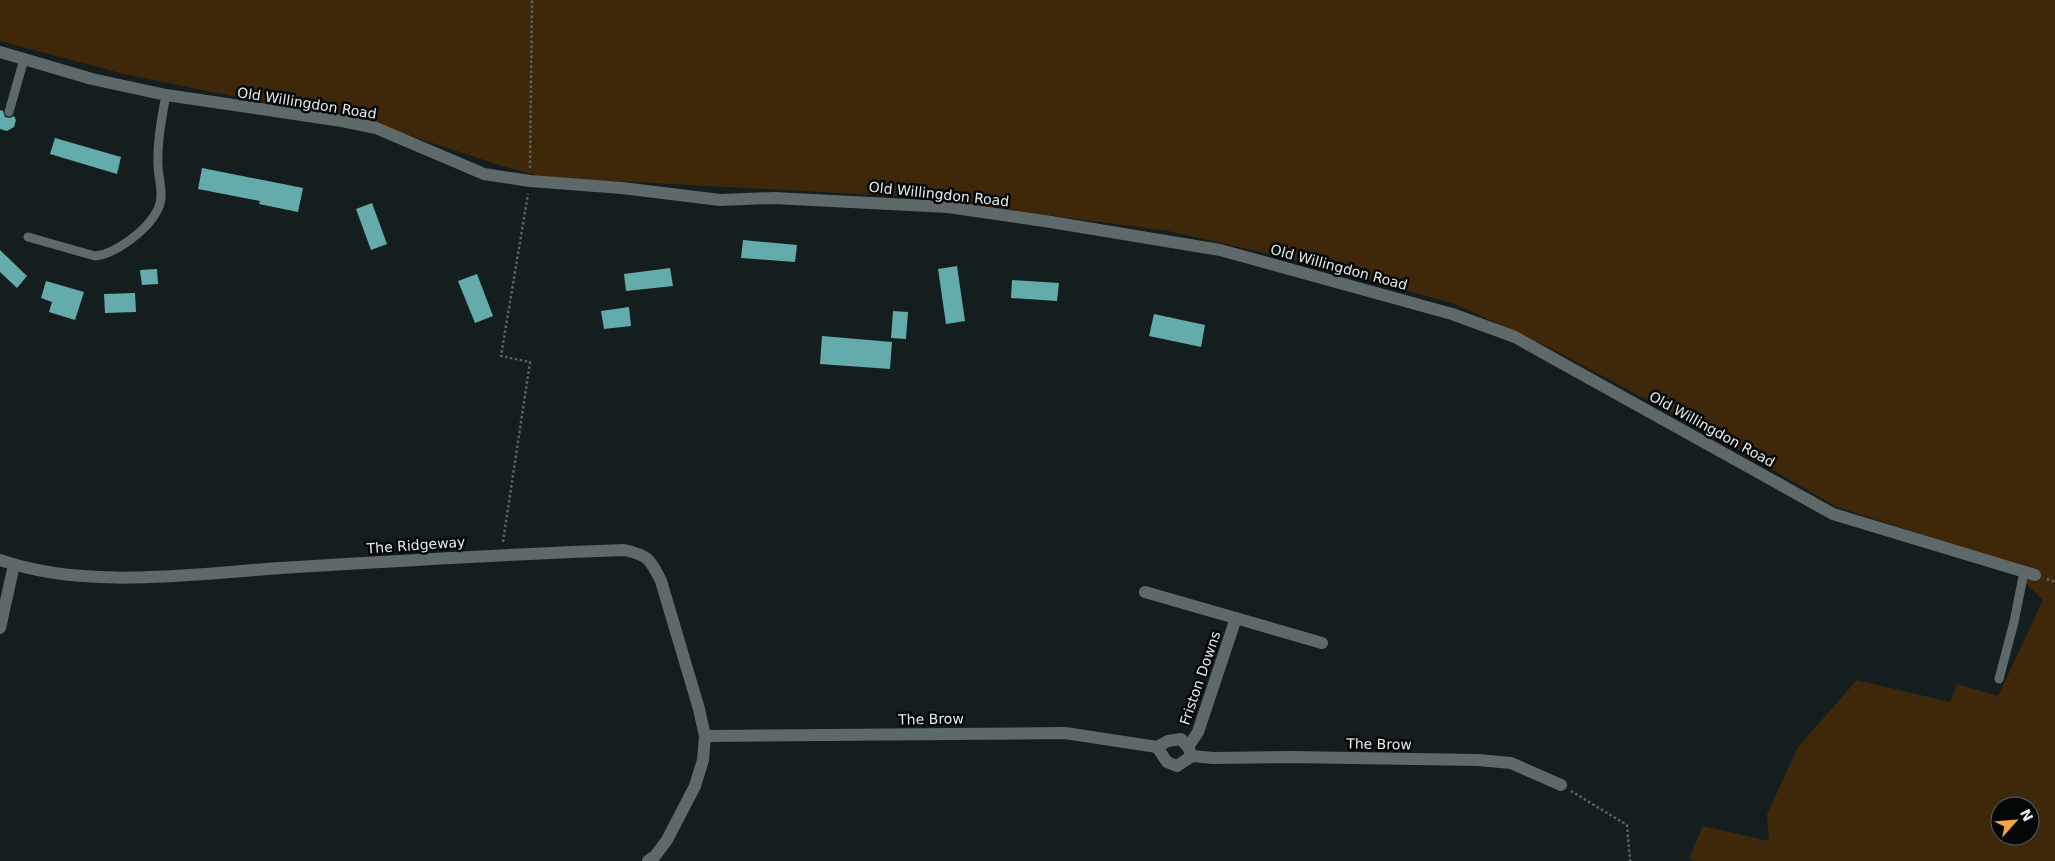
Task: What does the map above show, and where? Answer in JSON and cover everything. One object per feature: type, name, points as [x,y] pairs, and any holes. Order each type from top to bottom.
[{"type":"street","name":"Old Willingdon Road","points":[[0,52],[92,78],[166,95],[342,121],[376,128],[484,174],[530,181],[622,188],[720,200],[774,198],[948,207],[1220,250],[1452,314],[1515,337],[1833,514],[2029,574]]},
{"type":"street","name":"The Ridgeway","points":[[0,560],[14,565],[90,578],[150,576],[501,554],[624,550],[641,554],[652,564],[661,581],[699,709],[705,736],[703,760],[695,786],[667,840],[656,856],[648,861]]},
{"type":"street","points":[[0,628],[14,565]]},
{"type":"street","name":"Friston Downs","points":[[1145,592],[1322,643]]},
{"type":"street","name":"Friston Downs","points":[[1190,752],[1236,618]]},
{"type":"street","name":"The Brow","points":[[705,736],[1065,733],[1157,747],[1168,740],[1181,739],[1190,752],[1213,758],[1290,757],[1478,760],[1511,763],[1561,785]]},
{"type":"street","name":"The Brow","points":[[1157,747],[1166,762],[1177,766],[1190,752]]},
{"type":"lane","points":[[9,112],[24,59]]},
{"type":"lane","points":[[28,237],[95,256],[103,256],[131,240],[149,223],[158,209],[161,194],[158,164],[166,95]]},
{"type":"lane","points":[[1999,679],[2029,574]]},
{"type":"path","points":[[501,554],[530,362],[501,356],[530,181],[532,0]]},
{"type":"path","points":[[1561,785],[1627,825],[1630,861]]},
{"type":"shaded area","points":[[0,0],[2055,0],[2055,861],[1694,861],[1689,858],[1703,826],[1769,841],[1767,814],[1798,747],[1857,680],[1950,702],[1957,684],[1998,696],[2043,600],[2003,561],[1837,507],[1709,433],[1554,350],[1455,304],[1292,259],[1168,231],[912,197],[543,177],[502,166],[387,128],[124,74],[0,41]]},
{"type":"building","points":[[0,110],[3,111],[5,117],[10,118],[14,116],[16,120],[14,127],[7,131],[0,129]]},
{"type":"building","points":[[55,138],[121,157],[117,174],[50,154]]},
{"type":"building","points":[[202,168],[303,188],[298,212],[259,204],[260,201],[198,189]]},
{"type":"building","points":[[372,203],[387,244],[371,250],[356,209]]},
{"type":"building","points":[[743,240],[797,245],[795,262],[741,258]]},
{"type":"building","points":[[0,250],[27,276],[17,288],[0,272]]},
{"type":"building","points":[[957,266],[965,321],[946,324],[938,269]]},
{"type":"building","points":[[670,268],[673,286],[626,291],[624,274]]},
{"type":"building","points":[[157,269],[158,284],[142,285],[140,270]]},
{"type":"building","points":[[477,274],[493,316],[475,323],[458,281]]},
{"type":"building","points":[[1012,280],[1059,283],[1057,301],[1011,298]]},
{"type":"building","points":[[46,281],[84,292],[75,320],[49,312],[52,302],[41,298]]},
{"type":"building","points":[[135,293],[136,312],[105,313],[104,294]]},
{"type":"building","points":[[629,307],[631,326],[604,329],[601,311]]},
{"type":"building","points":[[893,311],[908,312],[906,339],[891,338]]},
{"type":"building","points":[[1154,314],[1205,325],[1201,347],[1149,336]]},
{"type":"building","points":[[822,336],[892,342],[890,369],[820,364]]}]
